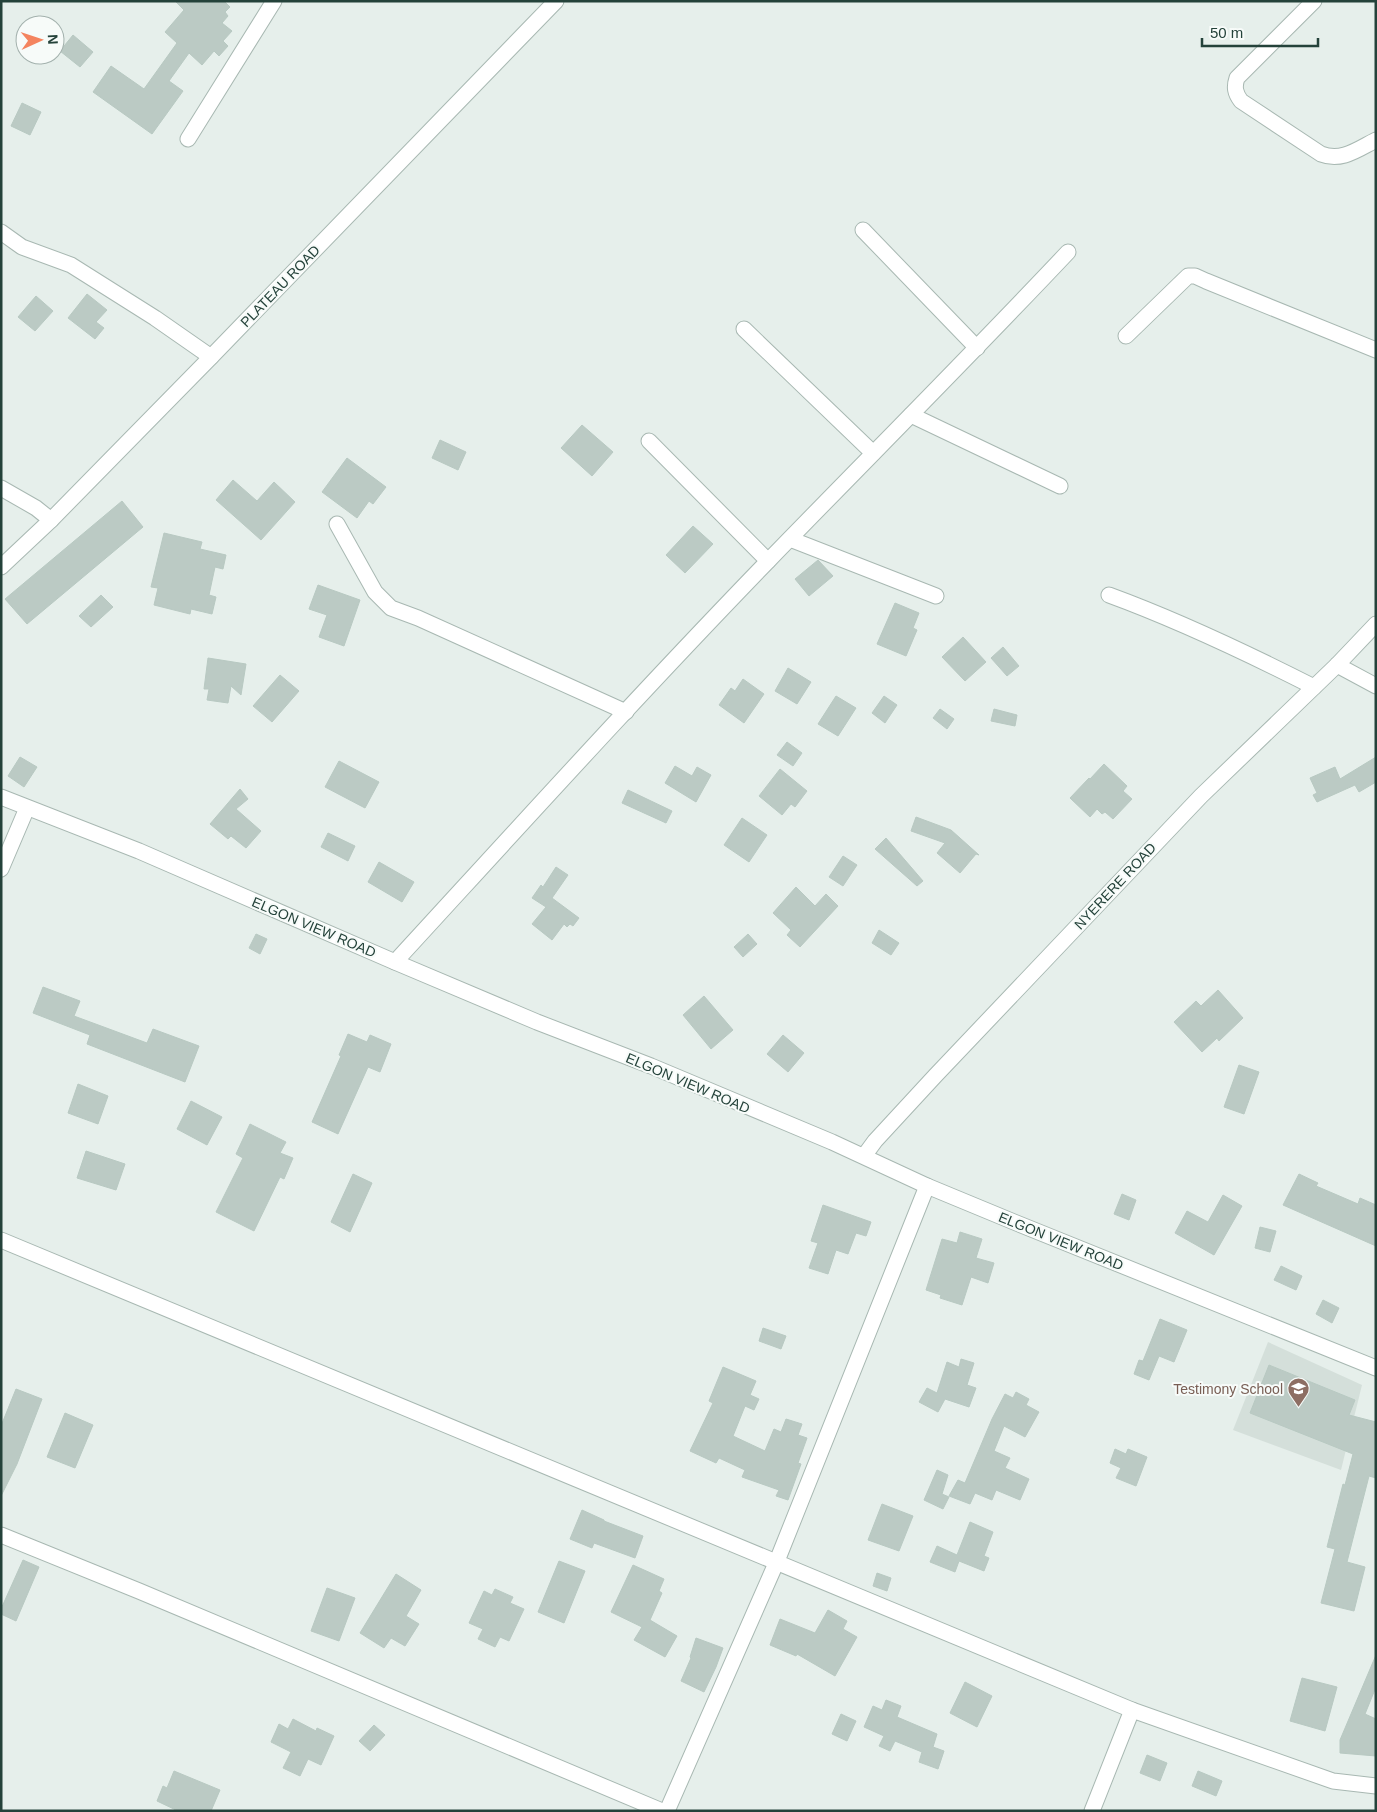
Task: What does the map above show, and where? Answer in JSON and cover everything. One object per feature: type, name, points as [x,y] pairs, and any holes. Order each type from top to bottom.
[{"type":"street","points":[[188,139],[274,1]]},
{"type":"street","name":"PLATEAU ROAD","points":[[1,567],[51,520],[211,357],[556,1]]},
{"type":"street","points":[[1314,1],[1237,78],[1236,94],[1241,101],[1321,154],[1329,157],[1344,157],[1376,140]]},
{"type":"street","points":[[863,230],[977,348]]},
{"type":"street","points":[[1,232],[22,247],[71,265],[155,318],[211,357]]},
{"type":"street","points":[[394,962],[768,561],[977,348],[1068,252]]},
{"type":"street","points":[[1126,336],[1188,276],[1206,281],[1376,350]]},
{"type":"street","points":[[744,329],[873,453]]},
{"type":"street","points":[[911,415],[1060,486]]},
{"type":"street","points":[[649,441],[768,561]]},
{"type":"street","points":[[1,488],[36,508],[51,520]]},
{"type":"street","points":[[337,524],[375,592],[391,608],[418,618],[626,712]]},
{"type":"street","points":[[790,538],[936,596]]},
{"type":"street","points":[[1109,594],[1204,632],[1314,687]]},
{"type":"street","name":"NYERERE ROAD","points":[[864,1156],[875,1141],[929,1083],[1201,796],[1376,624]]},
{"type":"street","points":[[1336,665],[1376,686]]},
{"type":"street","name":"ELGON VIEW ROAD","points":[[1,797],[138,852],[537,1022],[651,1066],[864,1156],[927,1186],[1376,1368]]},
{"type":"street","points":[[1,869],[27,808]]},
{"type":"street","points":[[667,1811],[777,1561],[927,1186]]},
{"type":"street","points":[[1,1240],[1132,1710],[1333,1781],[1376,1786]]},
{"type":"street","points":[[1,1535],[662,1811]]},
{"type":"street","points":[[1092,1811],[1132,1710]]},
{"type":"shaded area","name":"Testimony School","points":[[1268,1342],[1362,1385],[1341,1470],[1233,1430]]},
{"type":"building","points":[[175,1],[224,1],[230,7],[225,12],[228,16],[222,23],[232,31],[223,41],[228,46],[219,56],[214,51],[202,65],[189,53],[169,81],[183,91],[152,134],[93,92],[111,66],[144,89],[177,43],[165,32],[184,10]]},
{"type":"building","points":[[73,35],[93,52],[80,67],[65,55],[65,45]]},
{"type":"building","points":[[22,103],[41,112],[30,135],[11,126]]},
{"type":"building","points":[[87,294],[107,310],[96,322],[104,328],[95,339],[68,318]]},
{"type":"building","points":[[36,296],[53,311],[35,331],[18,317]]},
{"type":"building","points":[[582,425],[613,452],[592,476],[561,448]]},
{"type":"building","points":[[440,440],[466,452],[458,470],[432,458]]},
{"type":"building","points":[[347,458],[386,487],[373,504],[369,501],[357,518],[322,492]]},
{"type":"building","points":[[233,480],[257,501],[274,482],[295,502],[261,540],[216,500]]},
{"type":"building","points":[[122,501],[143,527],[27,624],[5,599]]},
{"type":"building","points":[[693,526],[713,544],[685,573],[666,555]]},
{"type":"building","points":[[164,533],[202,542],[200,549],[226,555],[223,569],[215,567],[209,595],[216,597],[212,614],[191,609],[190,614],[154,605],[158,588],[151,587]]},
{"type":"building","points":[[818,560],[833,576],[809,596],[795,579]]},
{"type":"building","points":[[318,585],[360,600],[344,646],[319,637],[327,615],[309,609]]},
{"type":"building","points":[[101,595],[113,607],[91,627],[79,616]]},
{"type":"building","points":[[895,603],[919,613],[913,628],[917,630],[906,656],[877,644]]},
{"type":"building","points":[[963,637],[986,662],[965,681],[942,657]]},
{"type":"building","points":[[1003,647],[1019,666],[1007,676],[991,658]]},
{"type":"building","points":[[208,658],[246,664],[241,695],[231,686],[228,703],[207,700],[209,689],[204,689]]},
{"type":"building","points":[[788,668],[811,682],[797,704],[775,691]]},
{"type":"building","points":[[280,675],[299,691],[272,722],[253,706]]},
{"type":"building","points":[[743,679],[764,694],[744,723],[719,705],[731,688],[735,691]]},
{"type":"building","points":[[836,696],[856,708],[838,736],[818,724]]},
{"type":"building","points":[[884,696],[897,705],[885,723],[872,713]]},
{"type":"building","points":[[940,709],[954,719],[947,729],[933,718]]},
{"type":"building","points":[[994,709],[1017,715],[1015,726],[991,721]]},
{"type":"building","points":[[787,742],[802,753],[793,766],[777,755]]},
{"type":"building","points":[[20,757],[37,767],[24,787],[8,776]]},
{"type":"building","points":[[1376,757],[1376,782],[1359,792],[1355,785],[1317,802],[1313,795],[1317,793],[1310,778],[1335,767],[1340,779]]},
{"type":"building","points":[[339,761],[379,782],[365,808],[325,787]]},
{"type":"building","points":[[1104,764],[1127,786],[1123,791],[1132,799],[1113,819],[1105,812],[1102,814],[1097,809],[1090,817],[1070,798]]},
{"type":"building","points":[[675,766],[692,776],[697,767],[711,775],[696,802],[665,783]]},
{"type":"building","points":[[780,769],[807,791],[795,807],[791,804],[782,815],[759,796]]},
{"type":"building","points":[[240,789],[248,799],[236,809],[261,831],[246,848],[231,836],[228,839],[210,824]]},
{"type":"building","points":[[628,790],[672,811],[666,823],[622,803]]},
{"type":"building","points":[[916,817],[951,830],[979,855],[976,854],[960,873],[937,853],[945,843],[911,831]]},
{"type":"building","points":[[742,818],[767,835],[749,862],[724,845]]},
{"type":"building","points":[[328,833],[355,846],[348,861],[321,847]]},
{"type":"building","points":[[886,838],[923,881],[917,886],[875,849]]},
{"type":"building","points":[[843,856],[857,865],[843,886],[829,877]]},
{"type":"building","points":[[379,862],[414,882],[402,902],[368,882]]},
{"type":"building","points":[[556,867],[568,875],[552,898],[579,918],[573,926],[570,924],[567,927],[564,924],[552,940],[532,924],[546,907],[532,898],[541,885],[543,887]]},
{"type":"building","points":[[796,887],[815,906],[826,894],[838,906],[800,947],[787,935],[791,930],[773,913]]},
{"type":"building","points":[[879,930],[899,943],[891,955],[872,943]]},
{"type":"building","points":[[256,934],[267,939],[260,954],[249,948]]},
{"type":"building","points":[[748,934],[757,944],[743,957],[734,947]]},
{"type":"building","points":[[43,987],[80,1001],[74,1016],[147,1043],[153,1029],[199,1046],[185,1082],[87,1044],[90,1035],[33,1013]]},
{"type":"building","points":[[1218,990],[1243,1018],[1219,1041],[1217,1038],[1202,1052],[1174,1022],[1196,1001],[1201,1006]]},
{"type":"building","points":[[704,996],[733,1030],[711,1049],[683,1015]]},
{"type":"building","points":[[348,1034],[367,1042],[370,1035],[391,1044],[380,1072],[368,1067],[338,1134],[312,1122],[341,1056],[339,1055]]},
{"type":"building","points":[[783,1035],[804,1053],[788,1072],[767,1054]]},
{"type":"building","points":[[1239,1065],[1259,1072],[1244,1114],[1224,1107]]},
{"type":"building","points":[[78,1084],[108,1096],[98,1124],[68,1113]]},
{"type":"building","points":[[191,1101],[222,1117],[207,1145],[177,1129]]},
{"type":"building","points":[[250,1124],[286,1142],[280,1153],[293,1158],[284,1179],[280,1177],[254,1231],[216,1212],[243,1158],[236,1154]]},
{"type":"building","points":[[86,1151],[125,1164],[116,1190],[77,1178]]},
{"type":"building","points":[[353,1174],[372,1183],[350,1232],[331,1222]]},
{"type":"building","points":[[1299,1174],[1318,1183],[1316,1186],[1358,1204],[1360,1198],[1376,1205],[1376,1246],[1283,1205]]},
{"type":"building","points":[[1122,1194],[1136,1200],[1129,1220],[1114,1214]]},
{"type":"building","points":[[1223,1195],[1242,1206],[1214,1255],[1175,1233],[1187,1211],[1208,1222]]},
{"type":"building","points":[[823,1205],[871,1222],[866,1236],[856,1233],[848,1254],[836,1250],[828,1274],[809,1268],[818,1243],[811,1241]]},
{"type":"building","points":[[1260,1227],[1276,1231],[1270,1252],[1255,1248]]},
{"type":"building","points":[[960,1232],[982,1239],[976,1258],[994,1263],[988,1283],[971,1277],[962,1305],[940,1298],[941,1295],[926,1290],[942,1239],[957,1243]]},
{"type":"building","points":[[1281,1266],[1302,1276],[1296,1290],[1274,1280]]},
{"type":"building","points":[[1323,1300],[1339,1308],[1332,1323],[1316,1314]]},
{"type":"building","points":[[1160,1319],[1187,1330],[1174,1362],[1159,1356],[1149,1380],[1134,1374],[1139,1360],[1143,1361]]},
{"type":"building","points":[[763,1328],[786,1336],[781,1349],[759,1341]]},
{"type":"building","points":[[961,1359],[974,1363],[967,1385],[976,1388],[969,1407],[945,1399],[938,1412],[919,1402],[927,1388],[937,1393],[947,1362],[959,1367]]},
{"type":"building","points":[[1269,1365],[1355,1400],[1349,1415],[1376,1422],[1376,1478],[1369,1476],[1347,1562],[1365,1567],[1354,1611],[1321,1603],[1335,1549],[1327,1547],[1343,1484],[1345,1485],[1353,1454],[1250,1413]]},
{"type":"building","points":[[723,1367],[756,1381],[750,1395],[759,1399],[754,1410],[745,1406],[733,1436],[765,1451],[774,1429],[781,1432],[786,1419],[802,1424],[798,1435],[807,1438],[798,1463],[801,1464],[788,1500],[776,1496],[779,1490],[742,1477],[745,1470],[719,1458],[716,1463],[690,1451],[713,1403],[709,1401]]},
{"type":"building","points":[[16,1389],[42,1399],[17,1464],[1,1496],[1,1426]]},
{"type":"building","points":[[1016,1392],[1029,1399],[1026,1405],[1039,1412],[1025,1437],[1004,1426],[994,1451],[1010,1458],[1005,1468],[1029,1479],[1020,1500],[996,1490],[992,1500],[975,1493],[970,1504],[949,1496],[958,1480],[965,1483],[992,1419],[1005,1394],[1013,1398]]},
{"type":"building","points":[[65,1413],[93,1425],[75,1468],[47,1457]]},
{"type":"building","points":[[1115,1449],[1126,1454],[1128,1449],[1147,1457],[1136,1486],[1116,1478],[1121,1468],[1110,1463]]},
{"type":"building","points":[[937,1470],[948,1475],[942,1494],[949,1497],[943,1509],[924,1500]]},
{"type":"building","points":[[882,1504],[913,1516],[899,1551],[868,1540]]},
{"type":"building","points":[[582,1510],[643,1536],[635,1558],[594,1543],[592,1548],[570,1539]]},
{"type":"building","points":[[970,1522],[993,1532],[984,1556],[989,1558],[984,1571],[959,1561],[955,1572],[930,1562],[937,1546],[957,1555]]},
{"type":"building","points":[[23,1560],[39,1567],[16,1621],[1,1614],[1,1609]]},
{"type":"building","points":[[559,1561],[585,1571],[564,1623],[538,1612]]},
{"type":"building","points":[[633,1565],[664,1579],[659,1591],[662,1593],[650,1620],[677,1636],[665,1657],[634,1640],[642,1627],[611,1612]]},
{"type":"building","points":[[877,1573],[891,1578],[887,1591],[873,1586]]},
{"type":"building","points":[[396,1574],[421,1590],[406,1616],[419,1624],[405,1646],[391,1638],[384,1648],[360,1633]]},
{"type":"building","points":[[327,1588],[355,1598],[339,1641],[311,1631]]},
{"type":"building","points":[[495,1589],[513,1597],[510,1603],[524,1609],[509,1641],[500,1637],[495,1647],[478,1639],[483,1629],[469,1623],[484,1591],[492,1595]]},
{"type":"building","points":[[828,1610],[847,1621],[843,1629],[857,1637],[835,1676],[797,1654],[796,1656],[770,1645],[780,1619],[815,1633]]},
{"type":"building","points":[[696,1638],[723,1648],[704,1692],[681,1681],[691,1658]]},
{"type":"building","points":[[1376,1655],[1376,1687],[1365,1714],[1376,1719],[1376,1756],[1340,1753],[1340,1740]]},
{"type":"building","points":[[1302,1678],[1337,1687],[1325,1731],[1290,1721]]},
{"type":"building","points":[[965,1682],[992,1696],[977,1727],[950,1713]]},
{"type":"building","points":[[886,1700],[901,1706],[897,1717],[937,1734],[933,1747],[944,1751],[938,1769],[919,1762],[922,1752],[895,1741],[890,1751],[879,1746],[884,1736],[864,1727],[873,1706],[882,1710]]},
{"type":"building","points":[[841,1714],[856,1721],[847,1741],[832,1734]]},
{"type":"building","points":[[293,1719],[316,1731],[317,1728],[334,1736],[321,1765],[308,1759],[300,1776],[283,1768],[291,1752],[271,1742],[279,1724],[288,1729]]},
{"type":"building","points":[[374,1725],[385,1735],[370,1751],[359,1741]]},
{"type":"building","points":[[1147,1755],[1167,1763],[1160,1781],[1140,1773]]},
{"type":"building","points":[[174,1771],[220,1790],[211,1811],[178,1811],[157,1801],[163,1786],[167,1788]]},
{"type":"building","points":[[1198,1771],[1222,1781],[1216,1796],[1192,1786]]},
{"type":"place","name":"Testimony School","points":[[1299,1408]]}]
